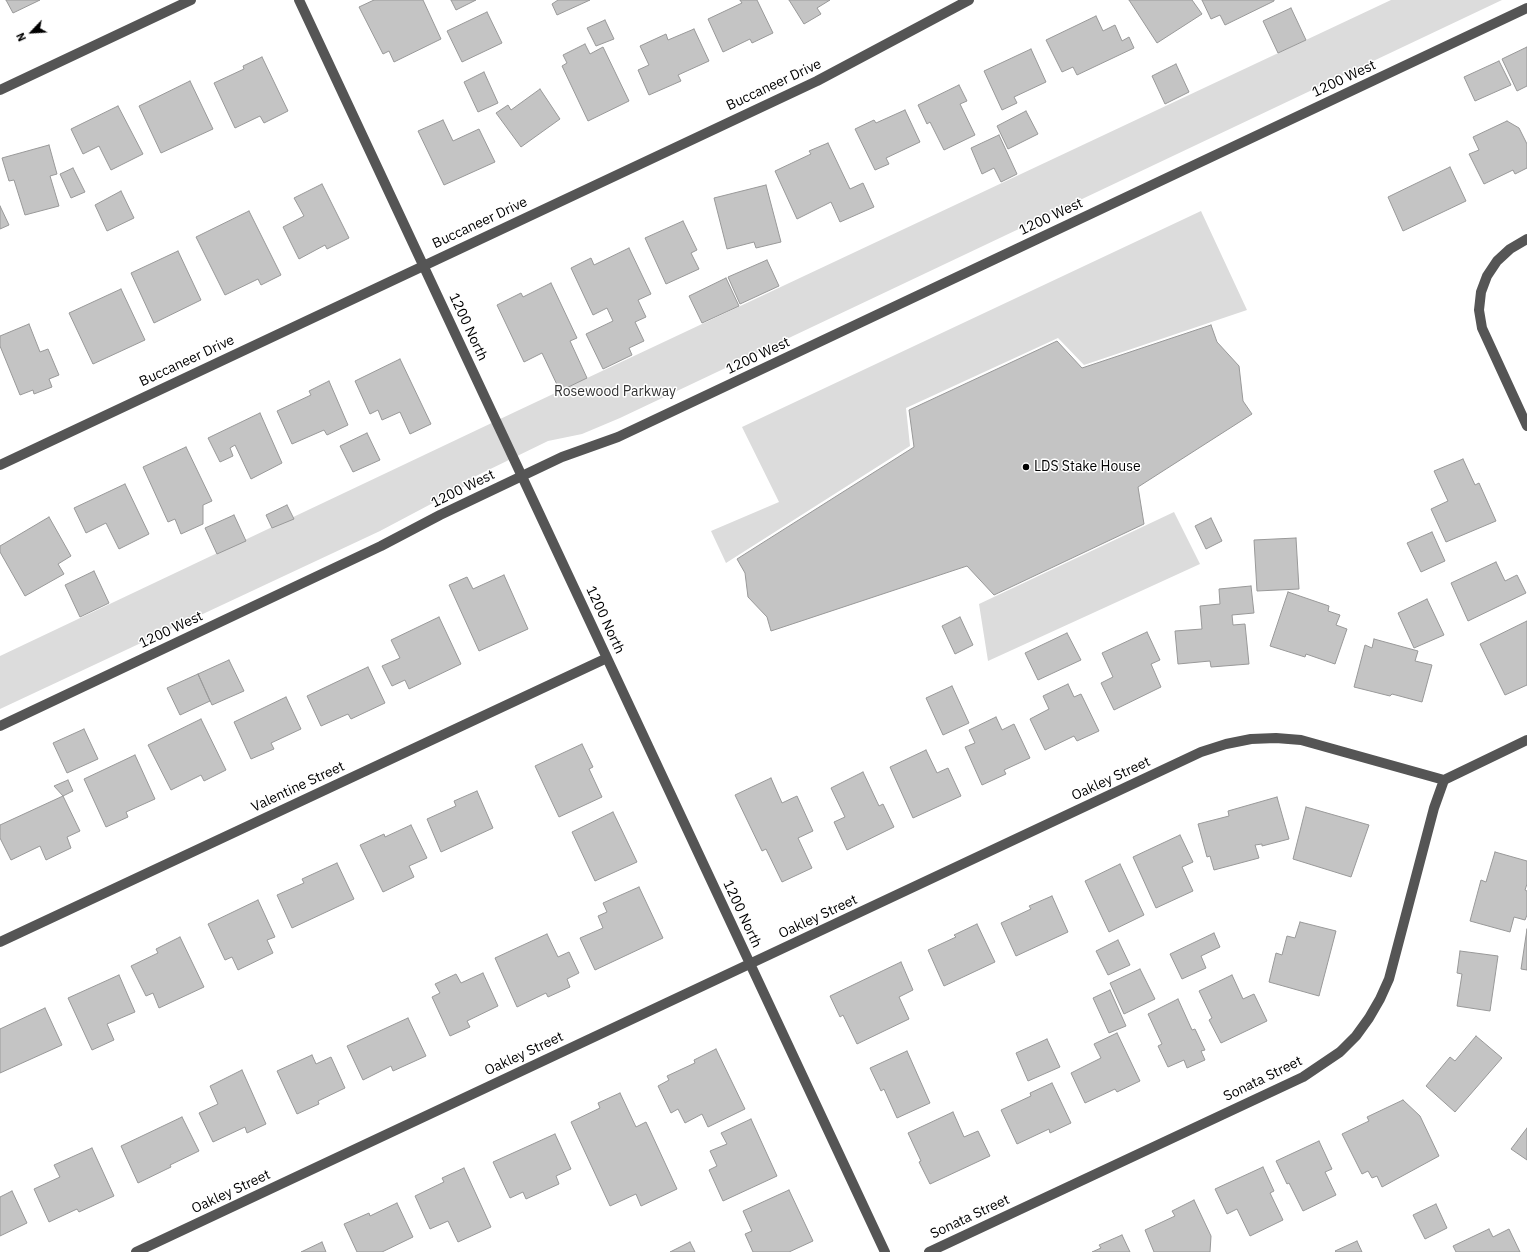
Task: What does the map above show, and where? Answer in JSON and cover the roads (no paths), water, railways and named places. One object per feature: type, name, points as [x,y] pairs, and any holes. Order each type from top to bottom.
[{"type":"street","points":[[0,90],[191,0]]},
{"type":"street","name":"1200 North","points":[[299,0],[885,1252]]},
{"type":"street","name":"Buccaneer Drive","points":[[0,465],[817,81],[969,0]]},
{"type":"street","name":"1200 West","points":[[0,726],[381,546],[440,515],[562,457],[618,437],[638,428],[1527,8]]},
{"type":"street","points":[[1527,239],[1510,249],[1497,261],[1487,276],[1482,292],[1479,310],[1482,328],[1527,426]]},
{"type":"street","name":"Valentine Street","points":[[0,942],[607,658]]},
{"type":"street","name":"Oakley Street","points":[[136,1252],[1201,752],[1226,744],[1251,740],[1269,738],[1301,740],[1444,780]]},
{"type":"street","points":[[1444,780],[1527,740]]},
{"type":"street","name":"Sonata Street","points":[[929,1252],[1303,1077],[1340,1052],[1356,1036],[1369,1018],[1380,1000],[1389,979],[1434,808],[1444,780]]},
{"type":"place","name":"LDS Stake House","points":[[1026,467]]},
{"type":"park label","name":"Rosewood Parkway","points":[[615,392]]}]
